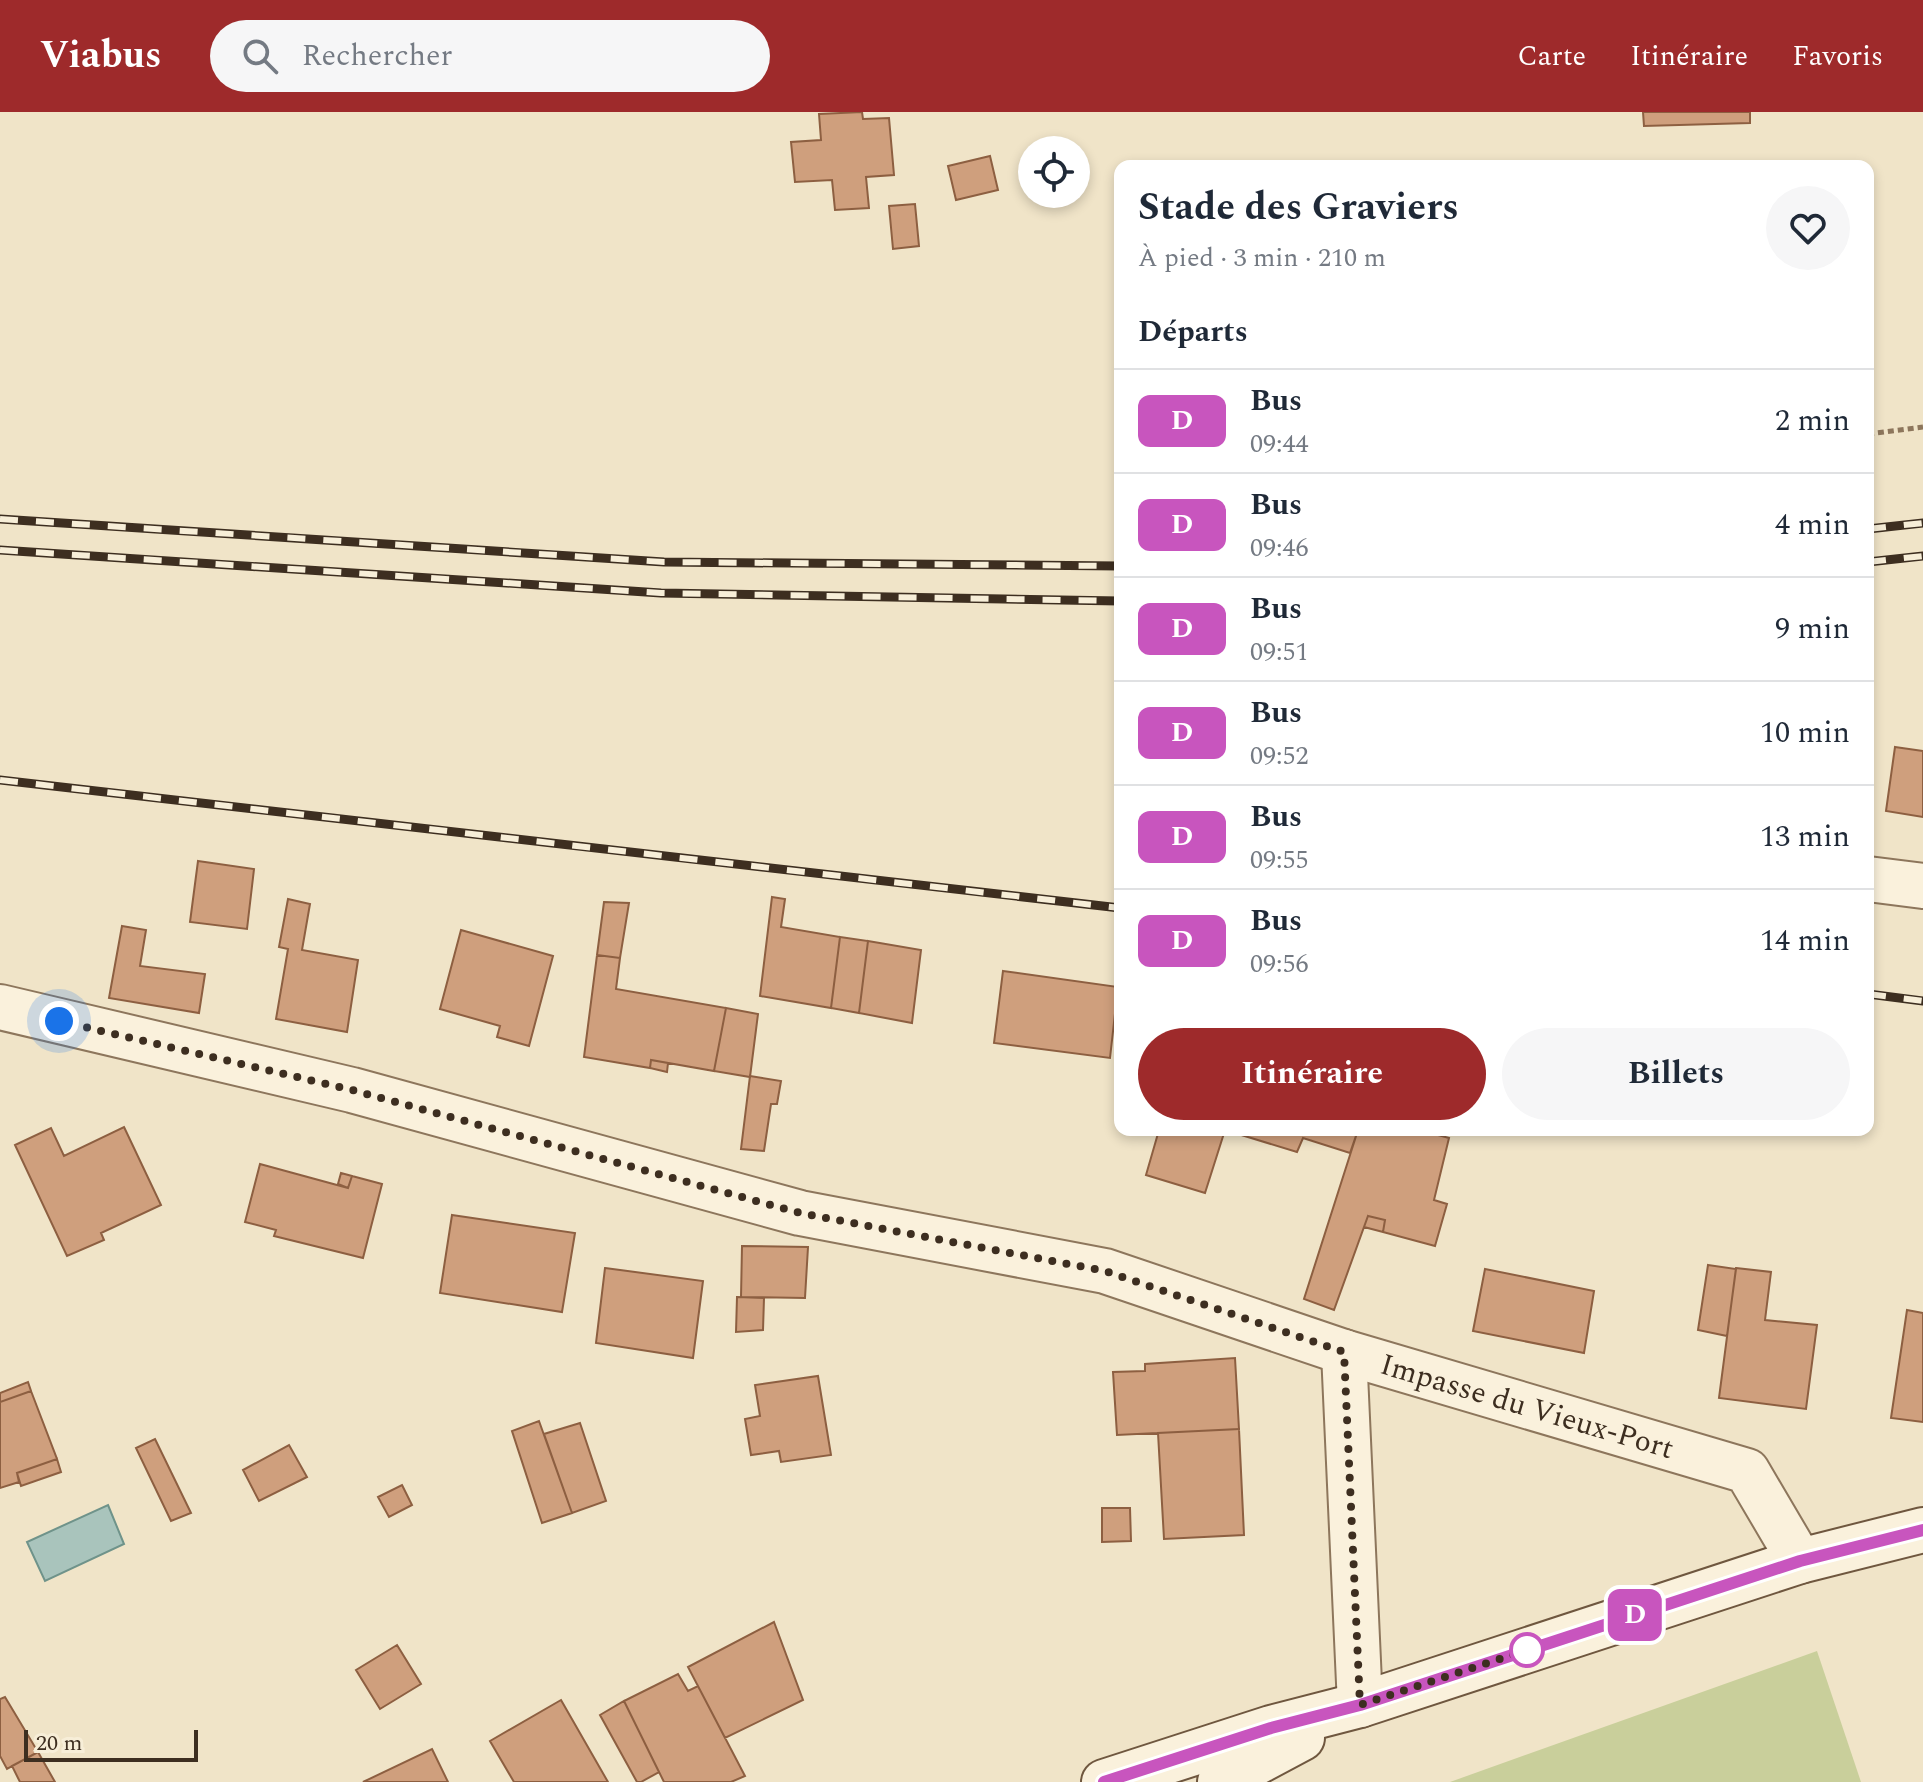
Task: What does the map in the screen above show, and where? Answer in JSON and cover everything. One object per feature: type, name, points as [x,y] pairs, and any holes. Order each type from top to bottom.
[{"type":"street","points":[[1874,880],[1923,886]]},
{"type":"street","name":"Impasse du Vieux-Port","points":[[0,1007],[352,1090],[800,1213],[1105,1271],[1344,1352],[1747,1471],[1800,1561]]},
{"type":"street","points":[[1344,1352],[1360,1705]]},
{"type":"street","points":[[1104,1782],[1271,1728],[1360,1705],[1800,1561],[1923,1530]]},
{"type":"street","points":[[1220,1782],[1360,1705]]},
{"type":"path","points":[[1874,433],[1923,427]]},
{"type":"green space","points":[[1817,1651],[1861,1782],[1450,1782]]},
{"type":"water","points":[[108,1505],[124,1544],[45,1581],[27,1542]]},
{"type":"building","points":[[862,112],[863,119],[889,118],[894,175],[866,177],[869,208],[835,210],[832,180],[795,182],[791,142],[821,140],[819,114]]},
{"type":"building","points":[[1643,112],[1750,112],[1750,123],[1644,126]]},
{"type":"building","points":[[990,156],[998,190],[956,200],[948,166]]},
{"type":"building","points":[[915,204],[919,246],[893,249],[889,206]]},
{"type":"building","points":[[1895,747],[1923,751],[1923,817],[1886,811]]},
{"type":"building","points":[[198,861],[254,869],[247,929],[190,922]]},
{"type":"building","points":[[772,897],[785,899],[781,927],[840,937],[831,1008],[760,996]]},
{"type":"building","points":[[288,899],[310,904],[302,950],[358,960],[347,1032],[276,1019],[288,949],[279,947]]},
{"type":"building","points":[[604,902],[629,903],[620,958],[597,955]]},
{"type":"building","points":[[122,926],[146,930],[140,966],[205,974],[199,1013],[109,998]]},
{"type":"building","points":[[461,930],[553,956],[529,1046],[497,1037],[500,1026],[440,1009]]},
{"type":"building","points":[[840,937],[868,941],[859,1013],[831,1008]]},
{"type":"building","points":[[868,941],[921,950],[912,1023],[859,1013]]},
{"type":"building","points":[[597,955],[620,958],[616,989],[726,1008],[714,1071],[651,1060],[650,1068],[584,1057]]},
{"type":"building","points":[[1003,971],[1114,986],[1110,1058],[994,1043]]},
{"type":"building","points":[[726,1008],[758,1014],[750,1077],[714,1071]]},
{"type":"building","points":[[651,1060],[668,1063],[667,1072],[650,1068]]},
{"type":"building","points":[[750,1076],[781,1081],[777,1104],[771,1104],[764,1151],[741,1149]]},
{"type":"building","points":[[124,1127],[161,1205],[101,1233],[104,1240],[67,1256],[15,1145],[51,1128],[64,1156]]},
{"type":"building","points":[[1157,1136],[1223,1136],[1205,1193],[1146,1175]]},
{"type":"building","points":[[1245,1136],[1356,1136],[1350,1153],[1303,1138],[1297,1152]]},
{"type":"building","points":[[1356,1136],[1449,1138],[1434,1200],[1447,1204],[1435,1246],[1383,1232],[1385,1220],[1368,1216],[1334,1310],[1304,1299]]},
{"type":"building","points":[[260,1164],[348,1188],[352,1176],[382,1184],[363,1258],[274,1236],[276,1230],[245,1222]]},
{"type":"building","points":[[341,1173],[352,1176],[348,1188],[338,1184]]},
{"type":"building","points":[[452,1215],[575,1233],[562,1312],[440,1293]]},
{"type":"building","points":[[1368,1216],[1385,1220],[1383,1232],[1364,1227]]},
{"type":"building","points":[[742,1246],[808,1247],[805,1298],[741,1297]]},
{"type":"building","points":[[1708,1265],[1736,1269],[1727,1336],[1698,1330]]},
{"type":"building","points":[[605,1268],[703,1281],[693,1358],[596,1343]]},
{"type":"building","points":[[1736,1268],[1771,1272],[1765,1320],[1817,1325],[1806,1409],[1719,1398]]},
{"type":"building","points":[[1485,1269],[1594,1291],[1584,1353],[1473,1331]]},
{"type":"building","points":[[737,1297],[764,1298],[763,1330],[736,1332]]},
{"type":"building","points":[[1907,1310],[1923,1313],[1923,1422],[1891,1418]]},
{"type":"building","points":[[1235,1358],[1239,1429],[1117,1435],[1113,1372],[1145,1371],[1145,1364]]},
{"type":"building","points":[[818,1376],[831,1455],[781,1462],[779,1451],[751,1455],[745,1419],[760,1416],[755,1385]]},
{"type":"building","points":[[28,1382],[31,1391],[0,1402],[0,1393]]},
{"type":"building","points":[[31,1391],[57,1459],[17,1473],[19,1482],[0,1488],[0,1402]]},
{"type":"building","points":[[539,1421],[572,1513],[542,1523],[512,1431]]},
{"type":"building","points":[[580,1423],[606,1501],[572,1513],[544,1434]]},
{"type":"building","points":[[1239,1429],[1244,1535],[1164,1539],[1158,1433]]},
{"type":"building","points":[[155,1439],[191,1513],[171,1521],[136,1448]]},
{"type":"building","points":[[289,1445],[307,1477],[259,1501],[243,1470]]},
{"type":"building","points":[[57,1459],[61,1472],[21,1486],[17,1473]]},
{"type":"building","points":[[402,1485],[412,1505],[389,1517],[378,1497]]},
{"type":"building","points":[[1102,1508],[1130,1508],[1131,1541],[1102,1542]]},
{"type":"building","points":[[774,1622],[803,1700],[725,1738],[688,1667]]},
{"type":"building","points":[[397,1645],[421,1684],[380,1709],[356,1670]]},
{"type":"building","points":[[678,1674],[688,1691],[698,1686],[745,1776],[731,1782],[664,1782],[624,1701]]},
{"type":"building","points":[[5,1697],[38,1752],[7,1769],[0,1756],[0,1699]]},
{"type":"building","points":[[561,1700],[608,1782],[514,1782],[490,1741]]},
{"type":"building","points":[[624,1701],[659,1772],[641,1782],[637,1782],[600,1715]]},
{"type":"building","points":[[432,1749],[448,1782],[363,1782]]},
{"type":"building","points":[[38,1752],[55,1782],[20,1782],[12,1766]]},
{"type":"railway","points":[[0,519],[664,562],[1114,566]]},
{"type":"railway","points":[[1874,528],[1923,523]]},
{"type":"railway","points":[[0,550],[661,593],[1114,601]]},
{"type":"railway","points":[[1874,561],[1923,556]]},
{"type":"railway","points":[[0,780],[1114,907]]},
{"type":"railway","points":[[1874,995],[1923,1001]]},
{"type":"bus line","name":"D","points":[[1104,1782],[1271,1728],[1360,1705],[1800,1561],[1923,1530]]},
{"type":"route","points":[[59,1021],[352,1090],[800,1213],[1105,1271],[1344,1352],[1360,1705],[1527,1650]]}]
